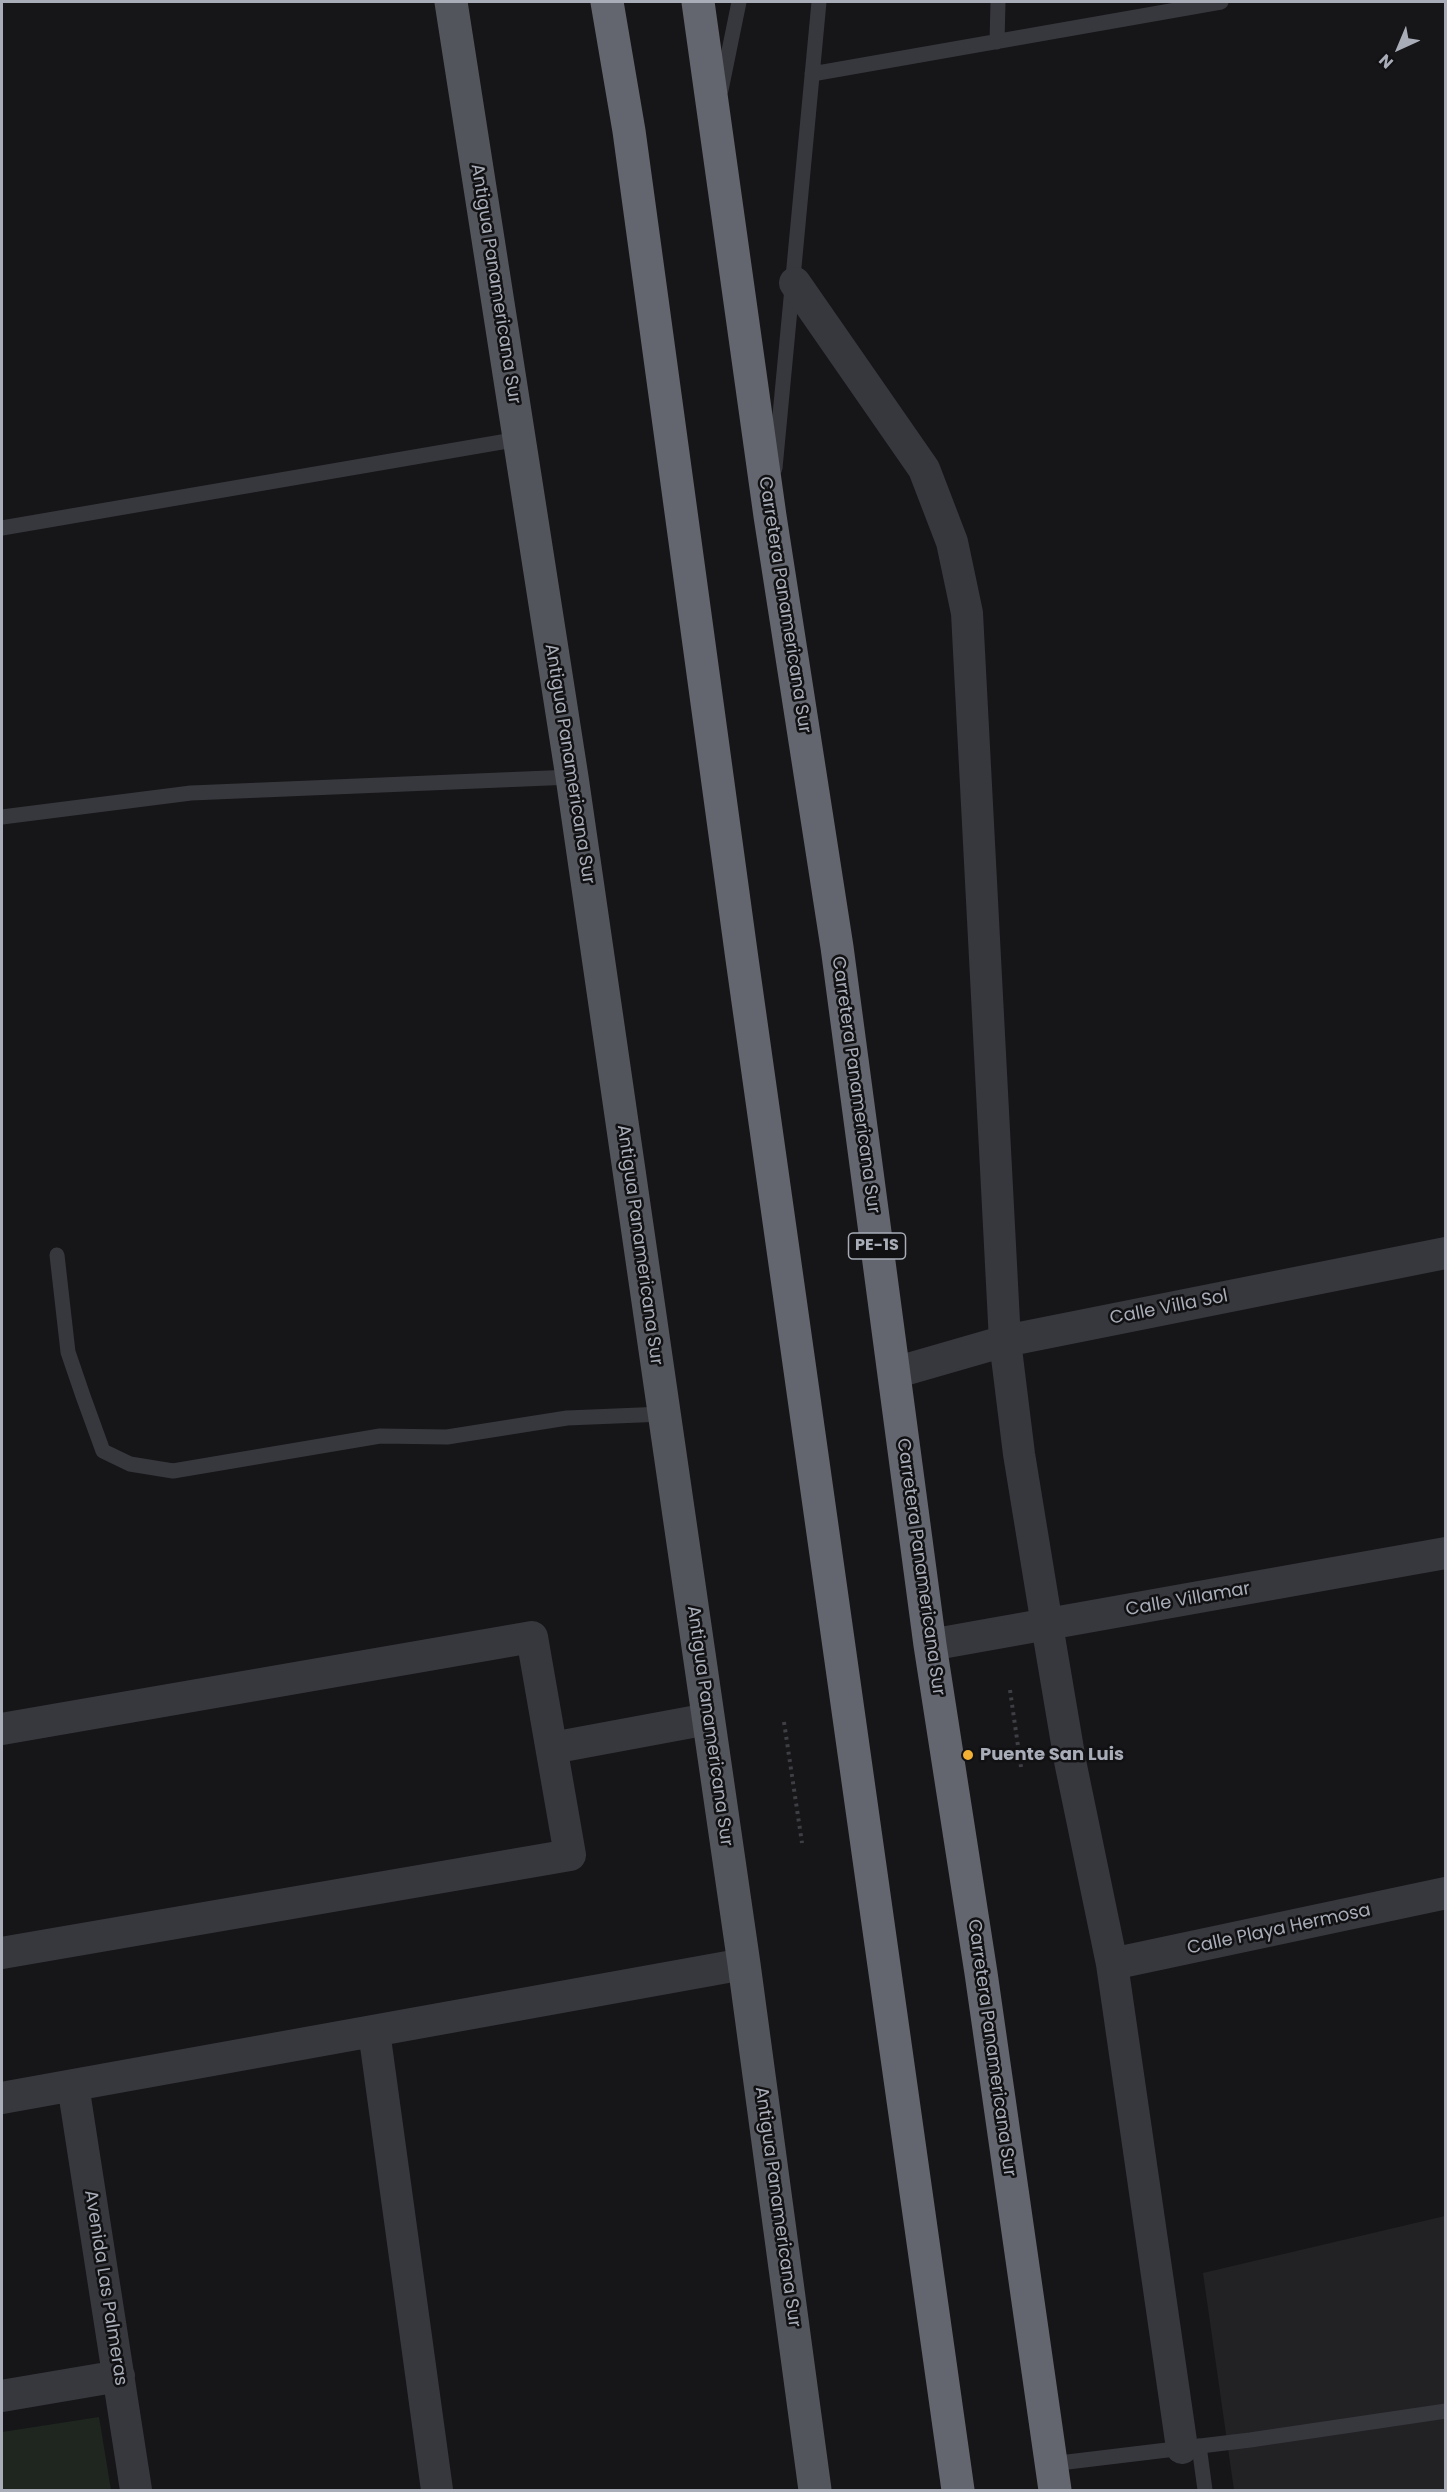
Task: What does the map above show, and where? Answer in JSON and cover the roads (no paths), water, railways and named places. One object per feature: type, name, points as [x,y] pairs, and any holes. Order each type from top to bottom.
[{"type":"highway","points":[[607,2],[629,131],[750,1018],[958,2490]]},
{"type":"highway","name":"Carretera Panamericana Sur","points":[[698,2],[770,516],[837,947],[930,1645],[981,1973],[1053,2477]]},
{"type":"main road","name":"Antigua Panamericana Sur","points":[[451,2],[572,777],[744,1964],[815,2490]]},
{"type":"street","points":[[795,283],[924,468],[952,542],[967,613],[1005,1341],[1019,1454],[1047,1625],[1071,1761],[1113,1964],[1191,2447]]},
{"type":"street","name":"Calle Villa Sol","points":[[894,1373],[1005,1341],[1446,1253]]},
{"type":"street","name":"Calle Villamar","points":[[930,1645],[1446,1553]]},
{"type":"street","points":[[2,1729],[532,1637],[570,1855],[2,1953]]},
{"type":"street","points":[[552,1748],[708,1719]]},
{"type":"street","name":"Calle Playa Hermosa","points":[[1113,1964],[1446,1893]]},
{"type":"street","points":[[2,2098],[744,1964]]},
{"type":"street","points":[[374,2031],[437,2490]]},
{"type":"street","name":"Avenida Las Palmeras","points":[[74,2085],[136,2490]]},
{"type":"street","points":[[2,2396],[118,2376]]},
{"type":"lane","points":[[715,116],[739,2]]},
{"type":"lane","points":[[770,516],[795,283],[819,2]]},
{"type":"lane","points":[[997,42],[998,2]]},
{"type":"lane","points":[[812,74],[997,42],[1158,8],[1221,2]]},
{"type":"lane","points":[[2,528],[519,439]]},
{"type":"lane","points":[[2,817],[191,793],[572,777]]},
{"type":"lane","points":[[57,1255],[68,1352],[83,1396],[103,1451],[130,1464],[173,1471],[380,1436],[447,1437],[567,1418],[664,1414]]},
{"type":"lane","points":[[1053,2477],[1191,2447],[1446,2411]]},
{"type":"lane","points":[[1191,2447],[1205,2490]]},
{"type":"place","name":"Puente San Luis","points":[[968,1755]]}]
